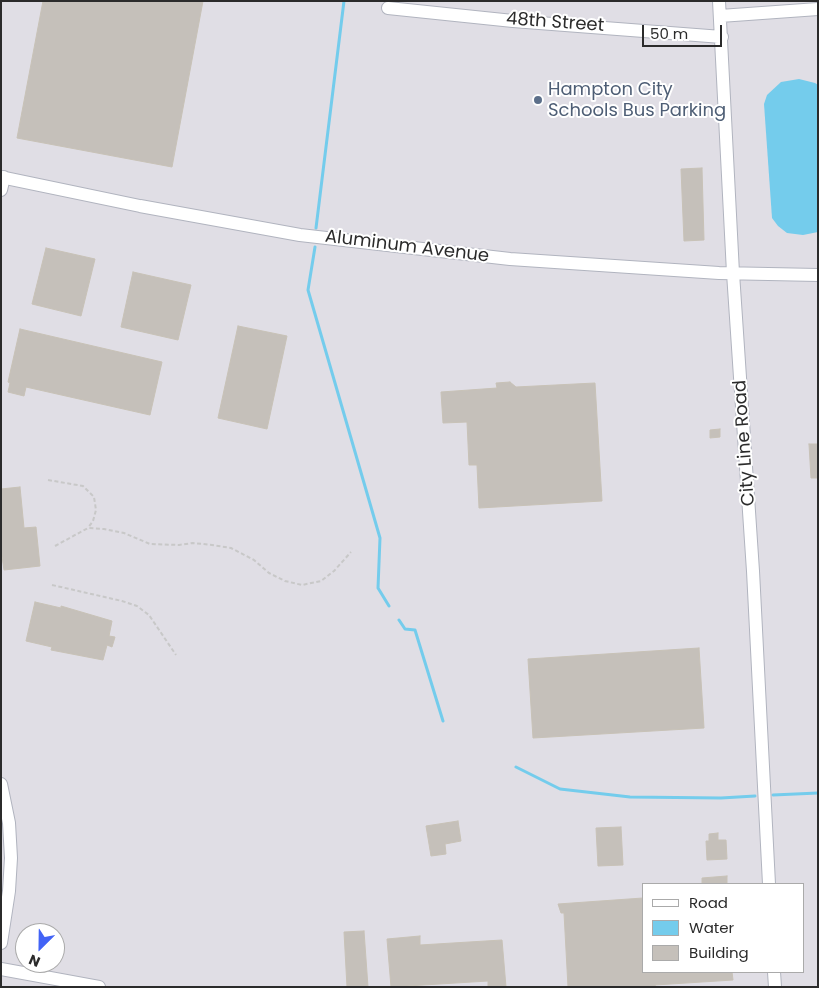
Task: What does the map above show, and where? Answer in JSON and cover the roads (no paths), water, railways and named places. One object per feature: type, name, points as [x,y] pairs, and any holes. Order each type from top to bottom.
[{"type":"street","name":"City Line Road","points":[[719,1],[733,274],[753,572],[769,883]]},
{"type":"street","name":"48th Street","points":[[388,8],[722,37]]},
{"type":"street","points":[[720,16],[818,10]]},
{"type":"street","name":"Aluminum Avenue","points":[[2,181],[300,235],[510,259],[733,274],[818,275]]},
{"type":"street","points":[[1,784],[8,815],[11,858],[9,891],[1,943]]},
{"type":"street","points":[[1,969],[99,987]]},
{"type":"street","points":[[774,973],[775,987]]},
{"type":"water","points":[[799,79],[818,85],[818,232],[803,235],[787,233],[772,218],[764,104],[767,95],[781,82]]},
{"type":"waterway","points":[[316,228],[344,1]]},
{"type":"waterway","points":[[315,247],[308,290],[380,538],[378,588],[389,606]]},
{"type":"waterway","points":[[399,620],[405,629],[415,630],[443,721]]},
{"type":"waterway","points":[[516,767],[560,789],[630,797],[721,798],[755,796]]},
{"type":"waterway","points":[[773,795],[818,793]]},
{"type":"place","name":"Hampton City Schools Bus Parking","points":[[538,100]]}]
